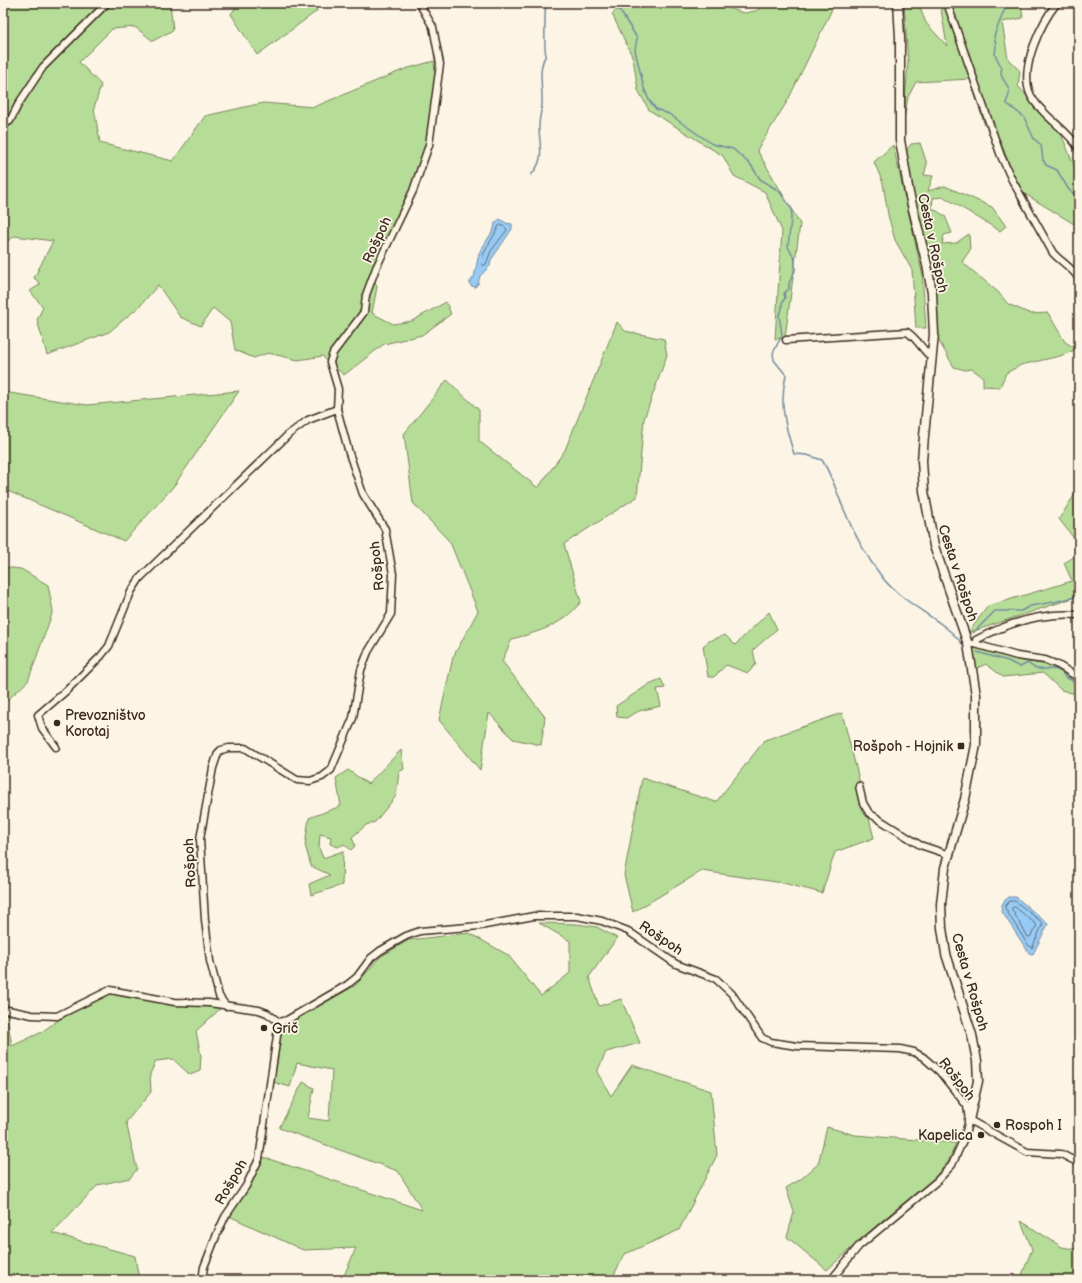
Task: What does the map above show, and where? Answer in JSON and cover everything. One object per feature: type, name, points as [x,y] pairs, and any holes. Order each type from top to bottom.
[{"type":"street","points":[[3,125],[10,121],[19,103],[43,67],[107,3]]},
{"type":"street","name":"Rošpoh","points":[[226,1006],[219,996],[210,961],[204,920],[200,839],[208,805],[213,768],[218,753],[221,750],[229,748],[245,748],[296,780],[310,781],[322,777],[331,770],[353,718],[360,670],[368,652],[391,614],[393,574],[385,529],[369,504],[358,482],[337,409],[338,390],[330,362],[333,353],[364,312],[366,295],[376,268],[413,191],[429,145],[440,64],[433,27],[419,3]]},
{"type":"street","name":"Cesta v Rošpoh","points":[[898,3],[900,36],[900,140],[908,187],[927,265],[932,293],[934,334],[923,442],[924,491],[934,546],[971,644],[976,695],[976,745],[966,792],[950,855],[945,868],[940,904],[946,954],[972,1036],[977,1061],[978,1081],[969,1120]]},
{"type":"street","points":[[947,3],[1001,156],[1012,180],[1053,252],[1060,262],[1076,274],[1079,279]]},
{"type":"street","points":[[1057,3],[1048,17],[1032,51],[1027,74],[1030,92],[1040,109],[1072,140],[1079,149]]},
{"type":"street","points":[[786,340],[907,332],[918,340],[926,354],[932,358]]},
{"type":"street","points":[[56,747],[42,728],[38,715],[101,656],[108,646],[131,592],[140,578],[289,434],[308,420],[337,409]]},
{"type":"street","points":[[971,644],[999,629],[1042,615],[1058,613],[1079,614]]},
{"type":"street","points":[[971,644],[1017,656],[1045,660],[1058,665],[1079,678]]},
{"type":"street","points":[[859,786],[863,803],[869,813],[920,845],[950,855]]},
{"type":"street","name":"Rošpoh","points":[[202,1280],[204,1267],[225,1217],[246,1186],[259,1159],[279,1022],[287,1020],[347,985],[380,951],[420,931],[480,926],[534,916],[577,916],[602,921],[628,931],[676,964],[716,979],[732,994],[762,1038],[771,1042],[796,1046],[900,1049],[914,1052],[923,1057],[939,1071],[967,1106],[969,1120],[1027,1152],[1061,1154],[1079,1163]]},
{"type":"street","points":[[3,1009],[32,1015],[57,1016],[110,990],[175,1002],[226,1006],[267,1013],[279,1022]]},
{"type":"street","points":[[831,1280],[859,1246],[937,1181],[952,1165],[964,1138],[969,1120]]},
{"type":"green space","points":[[3,3],[170,3],[173,30],[153,41],[135,27],[112,29],[79,62],[101,85],[94,108],[100,143],[173,161],[205,116],[263,103],[314,107],[405,69],[434,61],[435,86],[433,113],[427,141],[408,197],[396,224],[371,271],[377,287],[372,313],[393,324],[412,321],[446,302],[451,314],[422,335],[384,344],[344,375],[338,370],[331,369],[323,356],[298,360],[268,353],[254,358],[235,350],[230,322],[213,308],[201,326],[180,317],[158,285],[140,306],[109,332],[47,355],[37,320],[43,307],[30,291],[41,284],[34,278],[53,241],[15,236],[3,244]]},
{"type":"green space","points":[[239,3],[313,3],[317,11],[257,55],[231,14]]},
{"type":"green space","points":[[626,3],[713,3],[744,13],[756,11],[766,3],[835,3],[788,100],[757,150],[800,224],[785,338],[775,339],[782,231],[765,192],[734,176],[723,156],[649,110],[638,90],[633,58],[612,14]]},
{"type":"green space","points":[[904,3],[918,3],[926,23],[947,46],[940,3],[1021,3],[1023,18],[1002,22],[1008,59],[1020,71],[1018,86],[1062,136],[1075,168],[1079,168],[1079,227],[1020,191],[999,138],[985,126],[970,79],[916,82],[908,97],[903,126],[908,63]]},
{"type":"green space","points":[[920,143],[927,164],[924,175],[933,176],[928,191],[945,186],[992,207],[1006,226],[1000,231],[944,197],[933,198],[932,208],[945,216],[952,233],[944,235],[942,244],[956,243],[969,234],[970,250],[962,262],[998,292],[1008,304],[1031,314],[1048,313],[1065,342],[1077,349],[1060,356],[1021,365],[1006,373],[1000,387],[983,386],[983,377],[972,369],[965,370],[954,367],[937,338],[918,219],[905,153],[911,144]]},
{"type":"green space","points":[[893,145],[922,272],[926,328],[916,328],[912,270],[895,240],[888,215],[883,183],[874,162]]},
{"type":"green space","points":[[617,322],[625,331],[664,339],[667,355],[644,419],[637,497],[564,544],[581,602],[566,617],[558,622],[541,630],[512,639],[502,661],[545,717],[541,745],[513,739],[489,713],[480,770],[439,720],[453,657],[478,611],[450,542],[413,503],[404,434],[447,380],[479,410],[479,441],[538,488],[565,450]]},
{"type":"green space","points":[[239,391],[173,487],[124,541],[3,489],[3,392],[87,405]]},
{"type":"green space","points":[[1079,488],[1079,545],[1059,519]]},
{"type":"green space","points":[[1079,554],[1079,596],[968,633],[988,606],[1072,581],[1064,563]]},
{"type":"green space","points":[[3,567],[21,569],[48,585],[53,611],[28,681],[3,704]]},
{"type":"green space","points":[[769,612],[777,629],[753,650],[756,664],[748,673],[726,665],[714,677],[708,677],[703,646],[709,641],[725,635],[735,645]]},
{"type":"green space","points":[[971,647],[1019,660],[1053,666],[1075,682],[1079,682],[1079,695],[1061,690],[1043,673],[1003,677],[986,664],[975,669]]},
{"type":"green space","points":[[661,679],[665,688],[657,689],[661,706],[639,711],[626,718],[617,717],[616,706],[651,683]]},
{"type":"green space","points":[[842,713],[874,838],[835,852],[822,893],[783,883],[702,871],[633,912],[624,875],[642,778],[716,802],[765,740]]},
{"type":"green space","points":[[401,750],[404,769],[399,772],[396,796],[375,822],[366,825],[352,837],[355,846],[351,850],[344,844],[338,847],[330,844],[331,837],[320,834],[319,848],[323,858],[343,851],[342,885],[311,895],[309,884],[330,875],[311,866],[305,845],[309,818],[341,806],[336,778],[348,770],[368,784]]},
{"type":"green space","points":[[539,923],[577,924],[597,927],[617,938],[589,977],[599,1006],[621,999],[640,1043],[606,1052],[597,1072],[611,1096],[632,1065],[711,1091],[717,1155],[679,1230],[625,1254],[611,1280],[342,1280],[356,1248],[303,1250],[229,1216],[263,1157],[422,1210],[398,1171],[279,1128],[303,1082],[314,1088],[308,1118],[329,1121],[332,1070],[297,1063],[290,1087],[273,1082],[282,1026],[356,985],[380,957],[409,940],[469,933],[508,955],[541,996],[570,973],[570,941]]},
{"type":"green space","points":[[118,993],[210,1005],[220,1009],[196,1031],[201,1056],[200,1071],[190,1075],[173,1059],[156,1061],[150,1074],[151,1092],[126,1122],[137,1169],[130,1178],[98,1185],[52,1233],[135,1256],[139,1280],[3,1280],[3,1010],[6,1011],[12,1046],[40,1033],[80,1005],[102,995]]},
{"type":"green space","points":[[827,1127],[855,1135],[956,1143],[948,1162],[933,1179],[878,1224],[827,1270],[787,1237],[794,1212],[786,1188],[801,1179],[818,1164]]},
{"type":"green space","points":[[1021,1221],[1062,1247],[1079,1250],[1079,1280],[1020,1280],[1032,1249]]},
{"type":"water","points":[[500,219],[506,223],[512,224],[512,229],[491,260],[490,266],[480,276],[478,284],[475,287],[471,286],[469,283],[474,277],[479,253],[494,229],[495,223]]},
{"type":"water","points":[[1009,897],[1016,897],[1048,924],[1033,954],[1029,953],[1002,912],[1001,907],[1004,901]]},
{"type":"waterway","points":[[531,175],[539,163],[541,152],[539,126],[542,101],[541,70],[546,55],[546,3]]},
{"type":"waterway","points":[[615,3],[637,38],[635,50],[644,88],[649,100],[656,109],[669,114],[712,144],[733,149],[751,165],[760,179],[779,191],[792,209],[788,247],[795,260],[795,271],[789,283],[789,289],[784,293],[785,298],[779,315],[782,335],[773,353],[774,360],[786,375],[783,396],[784,415],[794,454],[807,455],[822,460],[831,476],[855,533],[870,560],[882,577],[901,596],[945,627],[963,645]]},
{"type":"waterway","points":[[1007,3],[994,36],[996,45],[995,55],[1002,68],[1001,74],[1009,91],[1009,96],[1006,103],[1024,117],[1034,139],[1041,145],[1043,160],[1046,165],[1057,170],[1069,190],[1079,198]]},
{"type":"waterway","points":[[973,633],[995,611],[1021,611],[1030,606],[1079,596]]},
{"type":"waterway","points":[[977,652],[1008,661],[1020,667],[1028,663],[1038,669],[1060,671],[1065,677],[1079,687]]},
{"type":"place","name":"Prevozništvo Korotaj","points":[[57,723]]},
{"type":"place","name":"Rošpoh - Hojnik","points":[[961,746]]},
{"type":"place","name":"Grič","points":[[264,1028]]},
{"type":"place","name":"Rospoh I","points":[[997,1125]]},
{"type":"place","name":"Kapelica","points":[[981,1135]]}]
